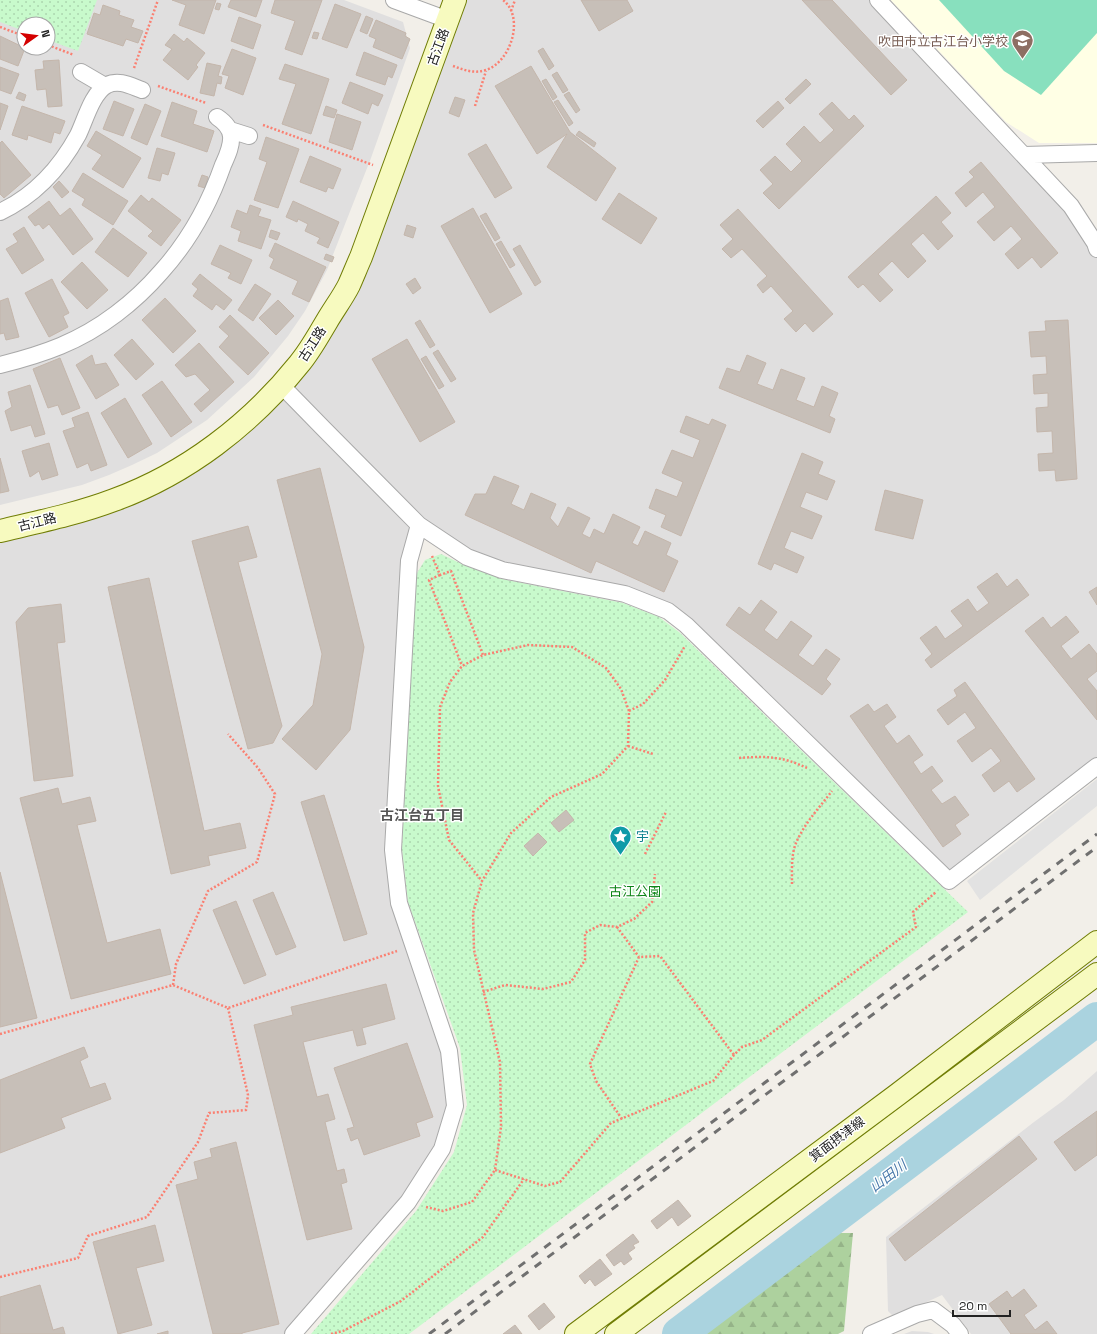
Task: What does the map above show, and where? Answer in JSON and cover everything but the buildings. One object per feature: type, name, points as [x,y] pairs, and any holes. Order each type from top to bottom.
[{"type":"main road","name":"古江路","points":[[0,531],[79,512],[114,500],[147,486],[224,439],[257,410],[300,364],[315,342],[348,286],[361,257],[455,0]]},
{"type":"main road","name":"箕面摂津線","points":[[576,1334],[897,1095],[1097,942]]},
{"type":"main road","name":"箕面摂津線","points":[[616,1334],[1097,974]]},
{"type":"street","points":[[394,0],[448,20]]},
{"type":"street","points":[[878,0],[1071,206],[1095,243],[1097,249]]},
{"type":"street","points":[[81,72],[106,86]]},
{"type":"street","points":[[0,212],[29,194],[48,178],[58,166],[78,135],[92,103],[101,90],[106,86],[119,82],[142,90]]},
{"type":"street","points":[[217,117],[230,130],[249,136]]},
{"type":"street","points":[[0,365],[50,350],[77,339],[116,314],[160,274],[182,246],[206,206],[228,153],[231,136],[230,130]]},
{"type":"street","points":[[1024,155],[1097,154]]},
{"type":"street","points":[[282,385],[419,525],[467,557],[502,570],[625,594],[668,611],[686,625],[949,881],[1097,766]]},
{"type":"street","points":[[293,1334],[408,1202],[442,1149],[455,1106],[449,1051],[399,903],[393,850],[409,561],[419,525]]},
{"type":"street","points":[[871,1334],[916,1314],[933,1310],[953,1325],[960,1334]]},
{"type":"path","points":[[133,71],[158,0]]},
{"type":"path","points":[[449,65],[477,72],[486,70],[500,61],[511,44],[514,25],[511,11],[507,3],[503,0]]},
{"type":"path","points":[[511,11],[515,0]]},
{"type":"path","points":[[0,27],[16,33]]},
{"type":"path","points":[[475,106],[486,70]]},
{"type":"path","points":[[431,554],[440,575]]},
{"type":"path","points":[[462,666],[429,580],[451,571],[483,655]]},
{"type":"path","points":[[628,711],[643,704],[665,680],[688,640],[686,625]]},
{"type":"path","points":[[408,1202],[444,1211],[472,1202],[495,1170],[501,1127],[500,1062],[474,950],[473,928],[473,913],[482,881],[511,833],[551,797],[602,774],[628,746],[628,711],[621,689],[606,668],[572,647],[528,644],[483,655],[462,666],[450,682],[440,707],[438,786],[449,840],[482,881]]},
{"type":"path","points":[[173,985],[176,964],[208,891],[257,862],[276,794],[258,768],[228,734]]},
{"type":"path","points":[[628,746],[653,754]]},
{"type":"path","points":[[739,758],[766,756],[791,760],[810,770]]},
{"type":"path","points":[[792,884],[792,864],[795,844],[808,822],[842,778]]},
{"type":"path","points":[[645,854],[666,812]]},
{"type":"path","points":[[483,992],[505,985],[542,989],[571,982],[585,960],[585,933],[600,925],[616,928],[634,919],[652,902],[655,874]]},
{"type":"path","points":[[495,1170],[545,1186],[560,1182],[610,1124],[713,1082],[734,1054],[742,1047],[762,1040],[916,927],[913,912],[949,881]]},
{"type":"path","points":[[616,928],[639,957]]},
{"type":"path","points":[[0,1034],[173,985],[228,1008],[413,945]]},
{"type":"path","points":[[639,957],[660,956],[734,1054]]},
{"type":"path","points":[[622,1119],[596,1081],[590,1064],[639,957]]},
{"type":"path","points":[[0,1278],[78,1258],[88,1236],[147,1217],[198,1142],[210,1113],[246,1110],[248,1095],[228,1008]]},
{"type":"path","points":[[331,1334],[343,1331],[401,1301],[483,1237],[524,1179]]},
{"type":"shaded area","points":[[0,0],[344,0],[403,22],[410,48],[371,158],[327,270],[305,311],[288,336],[254,377],[207,420],[157,453],[109,475],[82,485],[0,505]]},
{"type":"shaded area","points":[[455,0],[878,0],[1024,155],[1097,249],[1097,766],[949,881],[668,611],[502,570],[419,525],[409,561],[399,903],[449,1051],[455,1106],[442,1149],[293,1334],[0,1334],[0,531],[176,470],[315,342]]},
{"type":"shaded area","name":"吹田市立古江台小学校","points":[[891,0],[1097,0],[1097,143],[1039,143],[1006,122]]},
{"type":"shaded area","points":[[1097,779],[1097,806],[980,900],[967,881]]},
{"type":"shaded area","points":[[1097,1071],[1097,1334],[971,1334],[942,1295],[894,1317],[888,1311],[886,1237],[1064,1100]]},
{"type":"shaded area","points":[[912,1331],[928,1332],[934,1334],[904,1334]]},
{"type":"green space","points":[[0,0],[97,0],[78,51],[56,43],[56,16],[16,16],[16,28],[0,22]]},
{"type":"green space","points":[[939,0],[1097,0],[1097,33],[1041,95],[1004,71]]},
{"type":"green space","name":"古江公園","points":[[441,554],[466,566],[502,579],[623,603],[659,617],[679,632],[968,912],[409,1334],[311,1334],[416,1211],[454,1152],[467,1105],[460,1048],[408,902],[402,849],[414,578],[425,560]]},
{"type":"green space","points":[[838,1233],[853,1233],[844,1331],[838,1334],[702,1334]]},
{"type":"waterway","name":"山田川","points":[[679,1334],[1097,1019]]},
{"type":"railway","points":[[429,1334],[1097,834]]},
{"type":"railway","points":[[445,1334],[1097,847]]},
{"type":"place","name":"吹田市立古江台小学校","points":[[1023,60]]},
{"type":"place","name":"宇","points":[[621,856]]},
{"type":"district","name":"古江台五丁目","points":[[422,815]]}]
